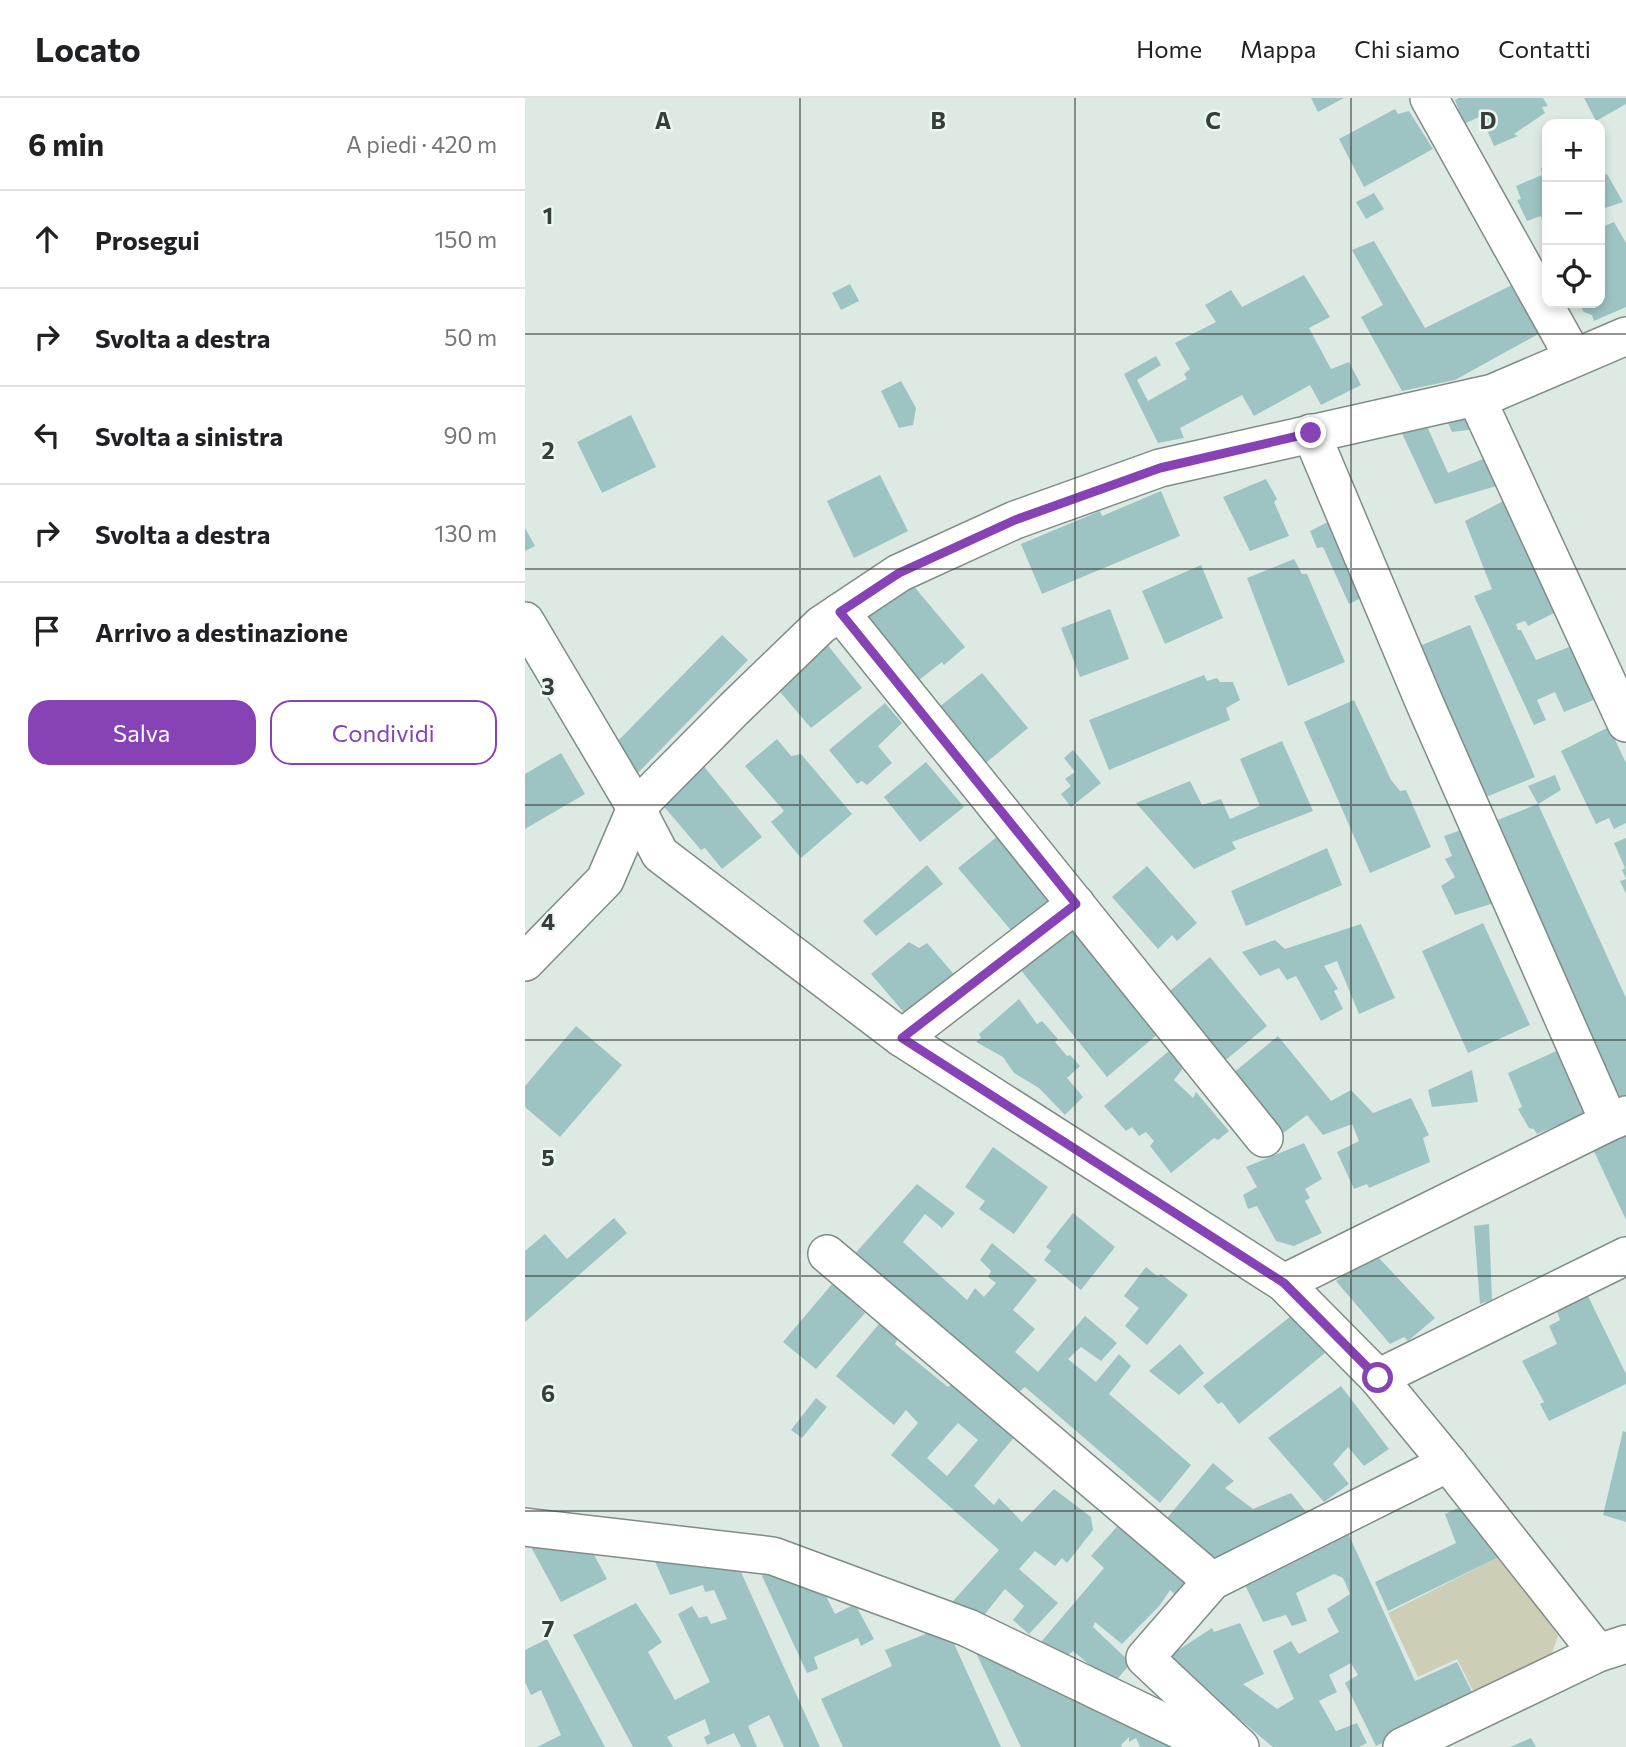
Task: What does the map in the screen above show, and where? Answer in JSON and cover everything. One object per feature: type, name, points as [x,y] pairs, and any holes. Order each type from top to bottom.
[{"type":"street","points":[[1429,98],[1574,358]]},
{"type":"street","points":[[525,962],[605,880],[636,808],[821,625],[899,573],[1015,520],[1160,468],[1493,393],[1626,336]]},
{"type":"street","points":[[1476,397],[1626,723]]},
{"type":"street","points":[[1284,1283],[1617,1119],[1425,704],[1311,433]]},
{"type":"street","points":[[840,612],[1264,1138]]},
{"type":"street","points":[[525,621],[636,808],[660,854],[902,1038],[1284,1283],[1378,1378],[1448,1463],[1612,1649],[1402,1747]]},
{"type":"street","points":[[902,1038],[1076,904]]},
{"type":"street","points":[[827,1254],[1212,1581]]},
{"type":"street","points":[[1378,1378],[1626,1256]]},
{"type":"street","points":[[1240,1747],[1145,1658],[1212,1581],[1448,1463]]},
{"type":"street","points":[[525,1527],[773,1556],[968,1628],[1215,1747]]},
{"type":"green space","points":[[1503,1555],[1558,1636],[1550,1659],[1475,1694],[1457,1659],[1418,1677],[1388,1613]]},
{"type":"building","points":[[1311,98],[1344,98],[1318,112]]},
{"type":"building","points":[[1543,98],[1548,106],[1542,107],[1545,113],[1514,134],[1518,136],[1494,146],[1481,116],[1464,124],[1455,100]]},
{"type":"building","points":[[1584,98],[1626,98],[1626,104],[1595,119]]},
{"type":"building","points":[[1395,109],[1398,114],[1409,111],[1433,149],[1364,187],[1339,139]]},
{"type":"building","points":[[1607,174],[1623,202],[1605,208],[1605,182]]},
{"type":"building","points":[[1542,175],[1542,220],[1541,216],[1527,221],[1517,200],[1521,199],[1516,186]]},
{"type":"building","points":[[1374,193],[1384,209],[1366,219],[1356,202]]},
{"type":"building","points":[[1614,222],[1626,243],[1626,307],[1594,321],[1592,315],[1581,308],[1605,308],[1605,226]]},
{"type":"building","points":[[1374,241],[1425,328],[1514,284],[1542,332],[1455,380],[1402,391],[1361,317],[1383,305],[1352,250]]},
{"type":"building","points":[[1304,275],[1330,317],[1309,328],[1331,369],[1349,362],[1361,385],[1321,405],[1310,385],[1254,416],[1242,395],[1180,428],[1184,438],[1158,443],[1124,374],[1156,356],[1161,365],[1137,380],[1148,401],[1187,379],[1184,374],[1190,369],[1175,343],[1216,322],[1205,305],[1231,290],[1242,307]]},
{"type":"building","points":[[850,284],[859,301],[841,310],[832,293]]},
{"type":"building","points":[[901,381],[916,408],[913,425],[899,428],[881,391]]},
{"type":"building","points":[[1470,414],[1475,429],[1452,432],[1447,421]]},
{"type":"building","points":[[631,415],[656,467],[602,493],[577,442]]},
{"type":"building","points":[[1426,424],[1448,473],[1488,457],[1500,485],[1435,504],[1399,427]]},
{"type":"building","points":[[880,475],[908,531],[854,558],[827,501]]},
{"type":"building","points":[[1266,479],[1277,499],[1274,502],[1289,536],[1250,551],[1223,497]]},
{"type":"building","points":[[1161,491],[1180,536],[1042,594],[1021,544],[1100,511],[1102,516]]},
{"type":"building","points":[[1511,497],[1562,609],[1528,626],[1525,621],[1516,624],[1518,630],[1521,630],[1536,660],[1577,644],[1596,699],[1564,712],[1555,692],[1537,700],[1546,720],[1534,725],[1474,596],[1492,589],[1465,521]]},
{"type":"building","points":[[1334,519],[1367,595],[1349,604],[1323,547],[1317,548],[1310,531]]},
{"type":"building","points":[[525,528],[535,546],[525,551]]},
{"type":"building","points":[[1294,559],[1302,574],[1307,574],[1345,662],[1288,686],[1247,578]]},
{"type":"building","points":[[1201,565],[1223,618],[1165,644],[1142,591]]},
{"type":"building","points":[[911,583],[965,647],[944,665],[942,662],[919,680],[858,610]]},
{"type":"building","points":[[1110,609],[1129,659],[1080,677],[1061,628]]},
{"type":"building","points":[[1470,625],[1535,777],[1481,799],[1415,648]]},
{"type":"building","points":[[722,635],[748,660],[632,779],[612,747]]},
{"type":"building","points":[[826,643],[862,688],[811,728],[775,686]]},
{"type":"building","points":[[982,673],[1028,728],[981,767],[934,711]]},
{"type":"building","points":[[1204,675],[1207,681],[1217,678],[1220,682],[1233,682],[1240,700],[1226,708],[1230,720],[1109,770],[1089,720]]},
{"type":"building","points":[[1354,700],[1391,780],[1400,791],[1406,790],[1431,847],[1370,873],[1304,722]]},
{"type":"building","points":[[885,703],[902,723],[878,746],[892,763],[867,785],[862,781],[857,784],[829,750]]},
{"type":"building","points":[[1609,727],[1626,763],[1626,823],[1614,829],[1609,818],[1596,824],[1561,751]]},
{"type":"building","points":[[777,739],[791,756],[801,754],[852,814],[801,858],[771,822],[784,811],[745,766]]},
{"type":"building","points":[[1282,741],[1313,811],[1232,842],[1236,849],[1194,869],[1136,803],[1190,781],[1202,805],[1221,799],[1230,819],[1260,806],[1240,759]]},
{"type":"building","points":[[1073,750],[1101,783],[1071,807],[1061,794],[1071,786],[1065,779],[1075,772],[1064,758]]},
{"type":"building","points":[[561,753],[585,794],[525,829],[525,774]]},
{"type":"building","points":[[926,762],[964,807],[920,842],[884,797]]},
{"type":"building","points":[[701,763],[762,837],[722,869],[705,848],[701,850],[661,803]]},
{"type":"building","points":[[1555,775],[1561,790],[1538,804],[1528,786]]},
{"type":"building","points":[[1538,804],[1626,998],[1626,1096],[1612,1103],[1496,842],[1505,839],[1495,821]]},
{"type":"building","points":[[1467,828],[1501,901],[1455,915],[1441,886],[1455,877],[1445,859],[1452,856],[1444,836]]},
{"type":"building","points":[[1003,832],[1058,899],[1015,935],[958,868]]},
{"type":"building","points":[[1626,838],[1626,879],[1622,870],[1625,868],[1614,843]]},
{"type":"building","points":[[1327,848],[1342,885],[1246,926],[1231,891]]},
{"type":"building","points":[[927,865],[943,884],[876,936],[863,921]]},
{"type":"building","points":[[1147,866],[1197,923],[1177,941],[1172,935],[1158,949],[1112,897]]},
{"type":"building","points":[[1626,879],[1626,894],[1620,881]]},
{"type":"building","points":[[1483,923],[1530,1025],[1468,1053],[1422,951]]},
{"type":"building","points":[[1073,924],[1159,1033],[1107,1077],[1020,969]]},
{"type":"building","points":[[1361,924],[1395,998],[1359,1014],[1337,961],[1324,966],[1338,989],[1334,991],[1343,1009],[1321,1021],[1296,976],[1287,980],[1279,968],[1260,976],[1242,952],[1275,940],[1285,949]]},
{"type":"building","points":[[909,942],[919,948],[927,943],[959,980],[912,1022],[871,974]]},
{"type":"building","points":[[1210,957],[1267,1026],[1222,1063],[1165,995]]},
{"type":"building","points":[[1019,999],[1037,1024],[1042,1021],[1058,1039],[1055,1042],[1080,1066],[1067,1078],[1083,1097],[1065,1115],[1039,1088],[1014,1073],[1003,1057],[976,1042],[981,1038],[979,1034]]},
{"type":"building","points":[[576,1026],[622,1065],[560,1137],[525,1107],[525,1086]]},
{"type":"building","points":[[1278,1036],[1331,1101],[1351,1090],[1373,1113],[1411,1098],[1429,1135],[1423,1138],[1430,1162],[1369,1188],[1367,1184],[1354,1189],[1337,1152],[1359,1141],[1352,1124],[1323,1135],[1307,1115],[1282,1134],[1232,1074]]},
{"type":"building","points":[[1176,1045],[1187,1063],[1174,1080],[1193,1098],[1196,1092],[1229,1131],[1218,1140],[1214,1138],[1171,1173],[1150,1146],[1154,1141],[1146,1132],[1139,1136],[1132,1127],[1126,1131],[1104,1106]]},
{"type":"building","points":[[1563,1048],[1593,1110],[1537,1134],[1534,1129],[1529,1128],[1518,1109],[1522,1107],[1508,1073]]},
{"type":"building","points":[[1472,1070],[1478,1102],[1432,1107],[1428,1090]]},
{"type":"building","points":[[1626,1131],[1626,1220],[1592,1147]]},
{"type":"building","points":[[1304,1143],[1322,1179],[1305,1189],[1310,1198],[1305,1201],[1322,1233],[1294,1246],[1276,1241],[1257,1206],[1248,1209],[1243,1195],[1257,1187],[1246,1167]]},
{"type":"building","points":[[993,1147],[1048,1187],[1014,1234],[979,1209],[985,1201],[965,1187]]},
{"type":"building","points":[[917,1184],[955,1213],[942,1228],[925,1214],[903,1242],[967,1300],[975,1288],[984,1297],[996,1283],[988,1277],[991,1271],[980,1260],[992,1243],[1037,1280],[1013,1310],[1035,1329],[1015,1352],[1038,1372],[1085,1316],[1117,1343],[1101,1361],[1081,1347],[1068,1359],[1096,1382],[1119,1354],[1131,1366],[1109,1394],[1191,1465],[1160,1503],[1025,1387],[1014,1396],[852,1257]]},
{"type":"building","points":[[1073,1213],[1115,1247],[1081,1290],[1044,1260],[1051,1251],[1046,1247]]},
{"type":"building","points":[[614,1218],[627,1233],[525,1322],[525,1251],[545,1234],[567,1259]]},
{"type":"building","points":[[1489,1224],[1492,1300],[1480,1304],[1474,1226]]},
{"type":"building","points":[[1379,1258],[1435,1318],[1408,1341],[1404,1337],[1390,1344],[1336,1281],[1369,1259],[1374,1261]]},
{"type":"building","points":[[1146,1267],[1158,1277],[1161,1274],[1188,1295],[1147,1345],[1125,1326],[1139,1308],[1124,1296]]},
{"type":"building","points":[[838,1277],[856,1293],[851,1300],[865,1313],[816,1369],[783,1342]]},
{"type":"building","points":[[1588,1296],[1626,1374],[1626,1384],[1549,1421],[1540,1404],[1544,1402],[1522,1361],[1557,1344],[1549,1326],[1560,1320],[1557,1311]]},
{"type":"building","points":[[1296,1312],[1325,1353],[1239,1424],[1222,1402],[1218,1404],[1203,1386]]},
{"type":"building","points":[[883,1319],[901,1333],[895,1344],[948,1387],[957,1380],[1020,1430],[974,1486],[994,1505],[999,1498],[1022,1522],[1054,1489],[1091,1517],[1093,1530],[1067,1563],[1062,1558],[1055,1566],[1035,1551],[1019,1569],[1058,1603],[1029,1634],[1013,1620],[1024,1606],[1005,1589],[976,1625],[944,1611],[999,1550],[891,1455],[918,1423],[906,1410],[894,1425],[836,1376]],"holes":[[[958,1423],[978,1440],[947,1476],[927,1458]]]},
{"type":"building","points":[[1180,1344],[1204,1373],[1179,1395],[1149,1371]]},
{"type":"building","points":[[1341,1386],[1389,1449],[1364,1466],[1348,1447],[1333,1464],[1349,1484],[1324,1502],[1268,1438]]},
{"type":"building","points":[[816,1398],[827,1407],[802,1438],[791,1430]]},
{"type":"building","points":[[1623,1431],[1626,1432],[1626,1522],[1603,1515]]},
{"type":"building","points":[[1213,1463],[1234,1481],[1225,1488],[1253,1509],[1291,1493],[1314,1522],[1217,1568],[1163,1523]]},
{"type":"building","points":[[1462,1506],[1501,1556],[1388,1611],[1375,1582],[1456,1543],[1445,1514]]},
{"type":"building","points":[[1123,1520],[1192,1578],[1177,1596],[1170,1590],[1160,1605],[1122,1644],[1095,1622],[1093,1627],[1131,1663],[1113,1684],[1073,1651],[1061,1661],[1035,1649],[1104,1568],[1091,1556]]},
{"type":"building","points":[[1348,1533],[1415,1681],[1457,1662],[1473,1694],[1403,1725],[1407,1731],[1376,1746],[1345,1683],[1358,1675],[1351,1663],[1329,1675],[1337,1692],[1319,1701],[1336,1731],[1357,1723],[1367,1743],[1359,1747],[1273,1747],[1166,1658],[1212,1628],[1214,1632],[1240,1623],[1264,1674],[1243,1684],[1277,1709],[1294,1699],[1273,1651],[1291,1641],[1299,1654],[1339,1632],[1327,1609],[1350,1594],[1343,1578],[1334,1574],[1296,1593],[1307,1621],[1292,1626],[1286,1615],[1263,1622],[1243,1581]]},
{"type":"building","points":[[550,1538],[591,1549],[607,1579],[561,1602],[531,1547]]},
{"type":"building","points":[[653,1557],[741,1572],[820,1747],[784,1747],[769,1715],[748,1726],[757,1747],[741,1747],[734,1733],[707,1745],[704,1737],[710,1734],[705,1719],[667,1737],[673,1747],[633,1747],[573,1635],[636,1603],[662,1642],[648,1652],[675,1700],[710,1682],[678,1614],[692,1606],[699,1618],[707,1616],[711,1624],[727,1619],[714,1590],[705,1592],[703,1585],[670,1595]]},
{"type":"building","points":[[765,1572],[820,1584],[835,1614],[855,1604],[874,1639],[861,1646],[858,1638],[814,1657],[818,1669],[807,1673],[762,1576]]},
{"type":"building","points":[[946,1626],[1001,1747],[843,1747],[821,1699],[892,1666],[885,1650]]},
{"type":"building","points":[[547,1639],[605,1747],[537,1747],[561,1735],[541,1690],[531,1695],[525,1682],[525,1650]]},
{"type":"building","points":[[974,1649],[1182,1747],[1140,1747],[1136,1738],[1129,1742],[1129,1737],[1122,1747],[1021,1747]]},
{"type":"building","points":[[1531,1738],[1536,1747],[1510,1747]]},
{"type":"route","points":[[1311,433],[1160,468],[1015,520],[899,573],[840,612],[1076,904],[902,1038],[1284,1283],[1378,1378]]}]
